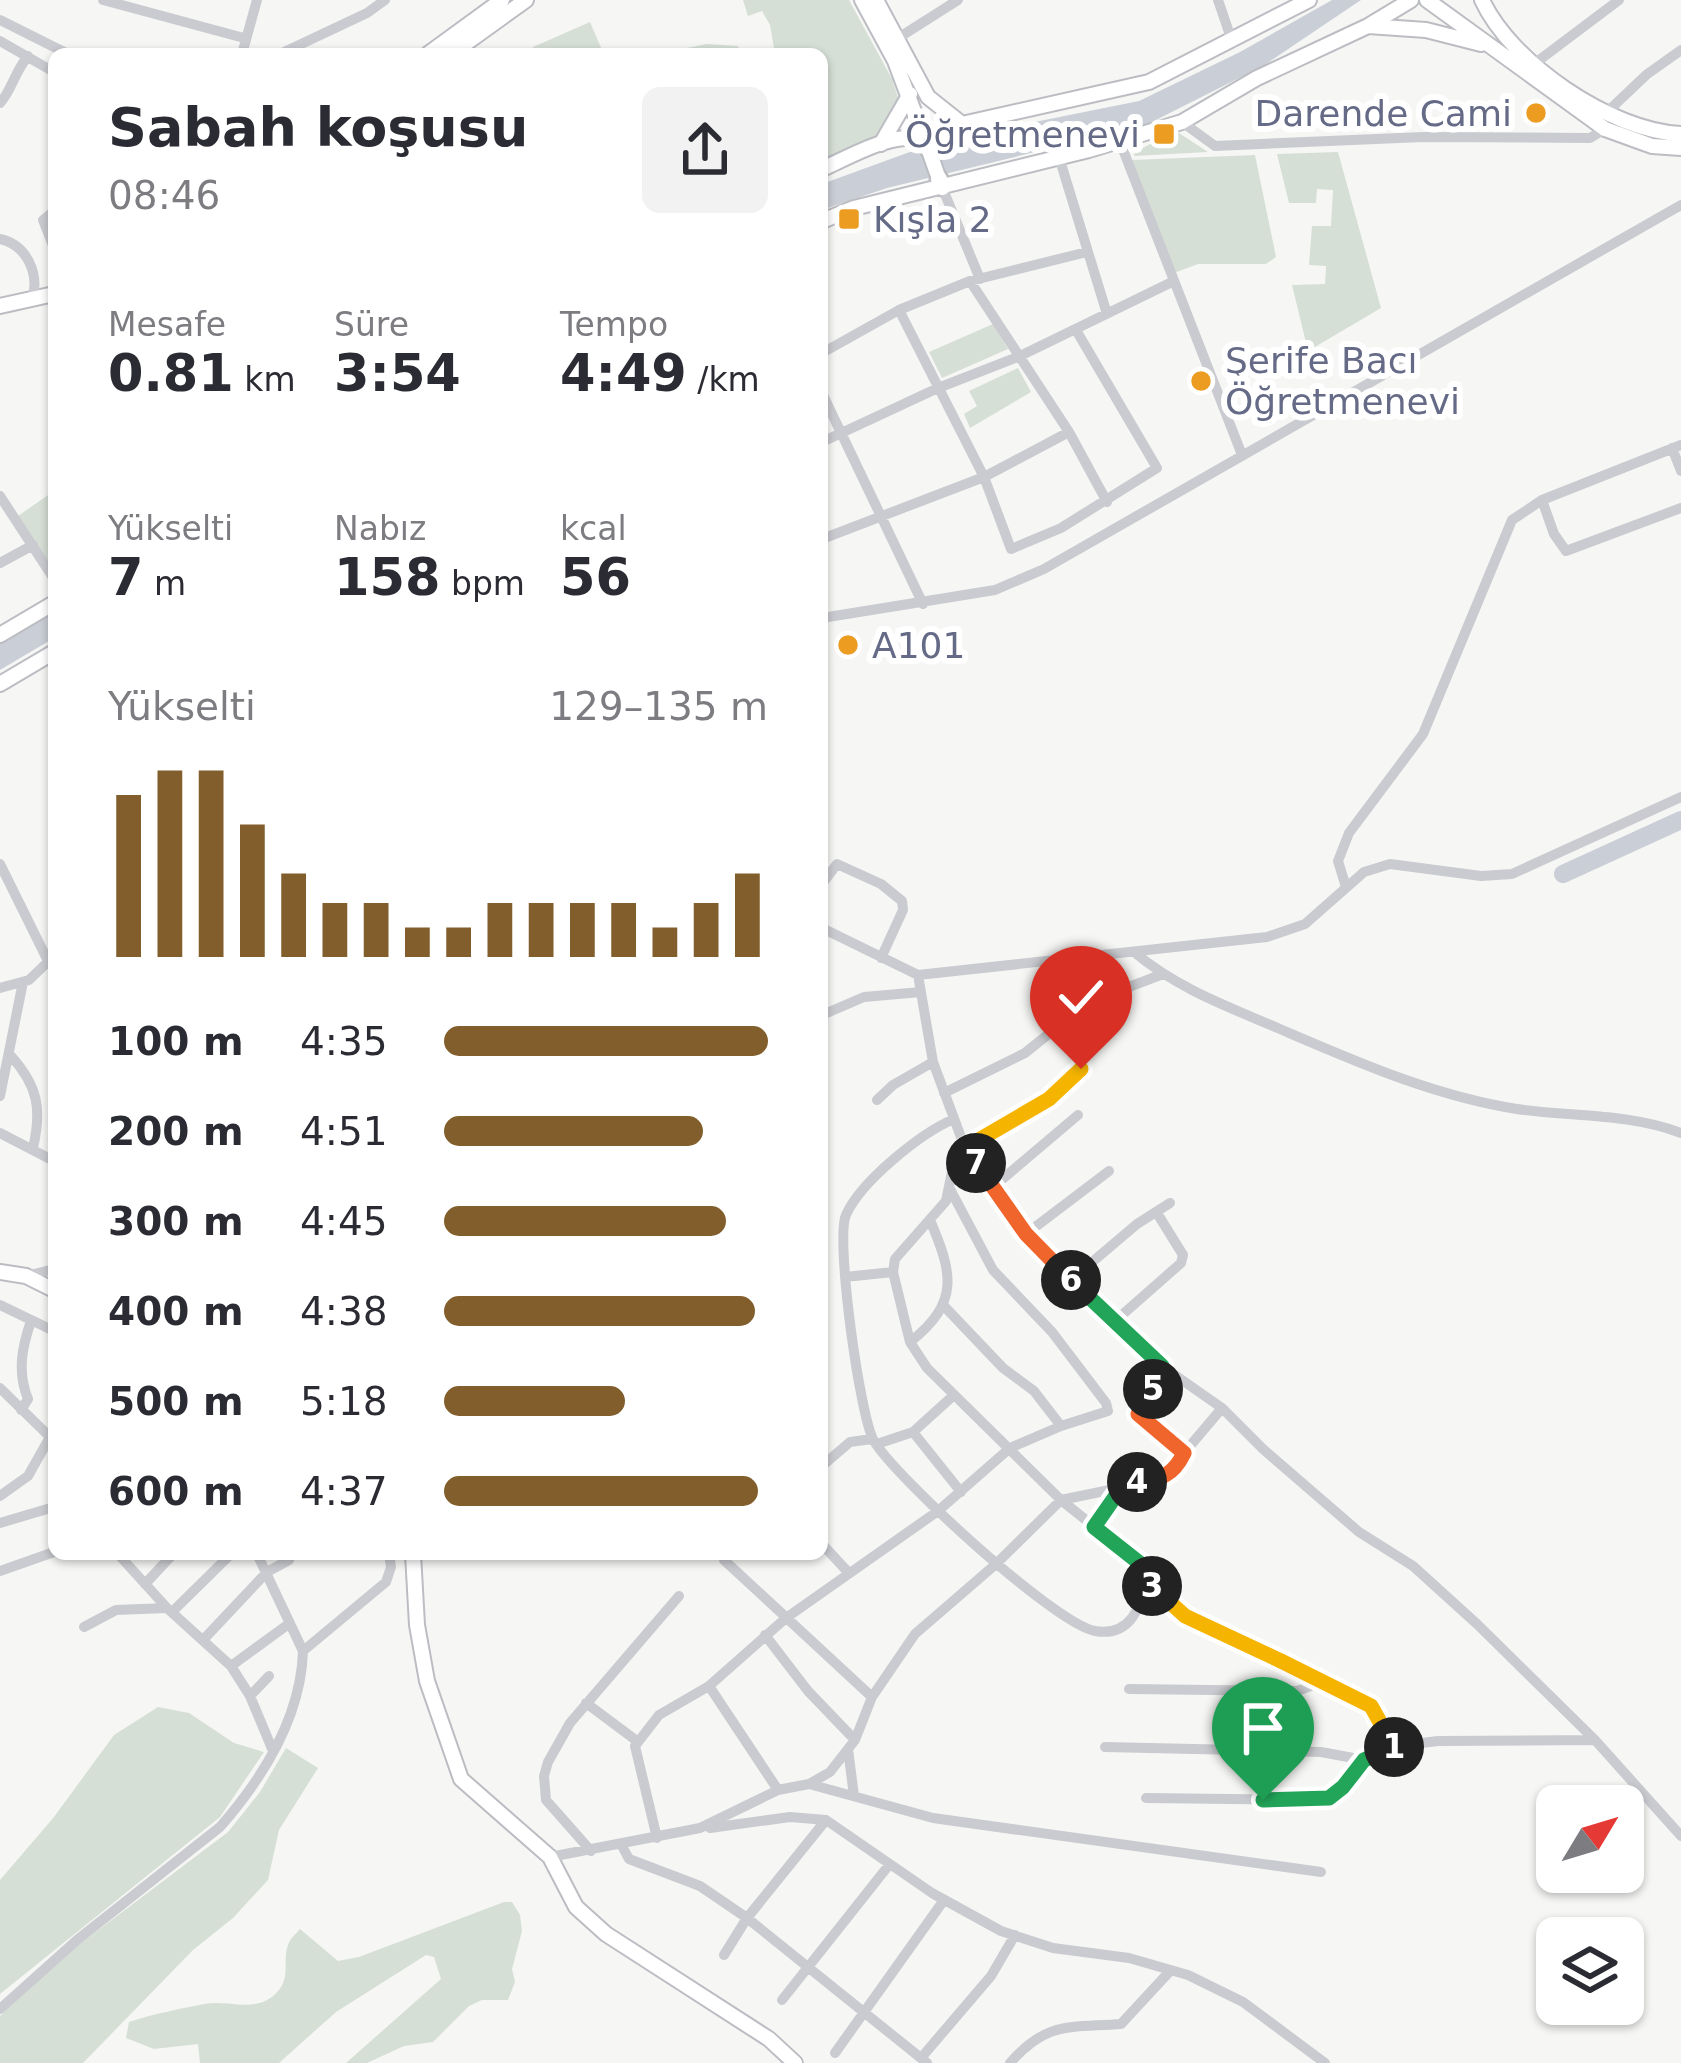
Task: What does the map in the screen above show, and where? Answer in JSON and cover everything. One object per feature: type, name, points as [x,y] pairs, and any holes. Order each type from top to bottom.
[{"type":"main road","points":[[436,48],[502,0]]},
{"type":"main road","points":[[460,48],[526,0]]},
{"type":"main road","points":[[862,0],[928,97],[962,124]]},
{"type":"main road","points":[[876,0],[940,183]]},
{"type":"main road","points":[[927,144],[962,124],[1124,90],[1309,0]]},
{"type":"main road","points":[[1324,47],[1391,0]]},
{"type":"main road","points":[[828,219],[940,183],[1120,142],[1182,122],[1411,0]]},
{"type":"main road","points":[[1427,0],[1606,121],[1652,146],[1681,148]]},
{"type":"main road","points":[[1483,1],[1509,42],[1606,121],[1681,134]]},
{"type":"main road","points":[[1368,26],[1443,33],[1502,52]]},
{"type":"main road","points":[[881,144],[910,94]]},
{"type":"main road","points":[[828,166],[881,144],[915,137],[927,144]]},
{"type":"main road","points":[[0,306],[48,296]]},
{"type":"main road","points":[[0,635],[48,607]]},
{"type":"main road","points":[[0,684],[48,656]]},
{"type":"main road","points":[[0,1272],[26,1276],[48,1287]]},
{"type":"main road","points":[[413,1560],[417,1625],[427,1681],[461,1779],[550,1857],[576,1907],[606,1934],[769,2039],[795,2063]]},
{"type":"street","points":[[104,0],[244,38]]},
{"type":"street","points":[[243,48],[257,0]]},
{"type":"street","points":[[293,48],[385,0]]},
{"type":"street","points":[[892,42],[958,0]]},
{"type":"street","points":[[1218,0],[1232,41]]},
{"type":"street","points":[[1534,64],[1619,0]]},
{"type":"street","points":[[0,20],[56,48]]},
{"type":"street","points":[[0,40],[48,68]]},
{"type":"street","points":[[1182,122],[1215,146],[1423,137],[1590,138],[1646,75],[1681,50]]},
{"type":"street","points":[[0,103],[28,56]]},
{"type":"street","points":[[1120,142],[1242,455]]},
{"type":"street","points":[[1059,157],[1108,314]]},
{"type":"street","points":[[940,183],[975,280],[1107,502]]},
{"type":"street","points":[[828,617],[995,590],[1044,569],[1681,205]]},
{"type":"street","points":[[0,239],[17,245],[36,274],[32,300]]},
{"type":"street","points":[[828,350],[899,310],[975,280],[1087,251]]},
{"type":"street","points":[[828,439],[1021,356],[1172,282]]},
{"type":"street","points":[[899,310],[984,477],[1011,549],[1107,502],[1156,468],[1076,330]]},
{"type":"street","points":[[828,405],[923,604]]},
{"type":"street","points":[[828,536],[984,477],[1069,432]]},
{"type":"street","points":[[1346,886],[1338,861],[1349,833],[1423,734],[1512,520],[1542,500],[1677,447],[1681,471]]},
{"type":"street","points":[[0,496],[48,569]]},
{"type":"street","points":[[1542,500],[1554,534],[1566,551],[1681,508]]},
{"type":"street","points":[[0,563],[33,545]]},
{"type":"street","points":[[828,931],[918,975],[1268,937],[1305,924],[1364,872],[1390,864],[1481,876],[1512,874],[1681,797]]},
{"type":"street","points":[[0,864],[48,962]]},
{"type":"street","points":[[828,876],[837,864],[881,884],[902,901],[903,910],[881,958]]},
{"type":"street","points":[[0,878],[48,962]]},
{"type":"street","points":[[1134,952],[1188,990],[1351,1061],[1462,1099],[1624,1118],[1681,1133]]},
{"type":"street","points":[[0,988],[23,982],[48,962]]},
{"type":"street","points":[[944,1093],[1024,1053],[1088,1003],[1163,974]]},
{"type":"street","points":[[918,975],[933,1061],[965,1148],[1026,1234],[1162,1366],[1222,1408],[1358,1532],[1413,1566],[1595,1741],[1681,1836]]},
{"type":"street","points":[[0,1096],[23,982]]},
{"type":"street","points":[[828,1012],[864,997],[921,992]]},
{"type":"street","points":[[11,1056],[39,1100],[33,1148]]},
{"type":"street","points":[[877,1100],[893,1084],[933,1061]]},
{"type":"street","points":[[954,1118],[871,1180],[845,1216],[841,1237],[845,1277],[874,1442],[938,1511],[997,1564],[1072,1621],[1095,1631],[1113,1630],[1142,1607],[1142,1565],[1061,1500],[928,1368],[910,1342],[893,1272],[895,1259],[946,1201],[955,1157],[1049,1099],[1081,1069]]},
{"type":"street","points":[[993,1187],[1078,1115]]},
{"type":"street","points":[[0,1133],[48,1157]]},
{"type":"street","points":[[1026,1234],[1109,1171]]},
{"type":"street","points":[[657,1838],[637,1759],[637,1741],[659,1715],[709,1686],[765,1635],[847,1571],[938,1511],[1010,1448],[1108,1411],[1052,1332],[993,1270],[948,1186]]},
{"type":"street","points":[[1071,1280],[1170,1202]]},
{"type":"street","points":[[1114,1322],[1180,1263],[1183,1255],[1157,1213]]},
{"type":"street","points":[[910,1342],[943,1305],[951,1284],[948,1262],[930,1220]]},
{"type":"street","points":[[26,1276],[48,1271]]},
{"type":"street","points":[[845,1277],[893,1272]]},
{"type":"street","points":[[0,1305],[48,1328]]},
{"type":"street","points":[[943,1305],[1004,1368],[1034,1391],[1060,1426]]},
{"type":"street","points":[[21,1410],[28,1399],[22,1386],[21,1354],[31,1321]]},
{"type":"street","points":[[1162,1366],[1138,1414],[1184,1453]]},
{"type":"street","points":[[0,1388],[48,1434]]},
{"type":"street","points":[[828,1461],[850,1442],[874,1442],[913,1432],[954,1395]]},
{"type":"street","points":[[700,1828],[778,1790],[809,1784],[830,1772],[851,1745],[872,1697],[915,1634],[997,1564],[1061,1500],[1163,1479],[1222,1408]]},
{"type":"street","points":[[913,1432],[961,1492]]},
{"type":"street","points":[[0,1496],[28,1476],[48,1444]]},
{"type":"street","points":[[1094,1527],[1124,1484]]},
{"type":"street","points":[[0,1523],[48,1509]]},
{"type":"street","points":[[828,1550],[847,1571]]},
{"type":"street","points":[[0,1571],[48,1554]]},
{"type":"street","points":[[123,1560],[231,1666],[273,1750]]},
{"type":"street","points":[[145,1584],[167,1560]]},
{"type":"street","points":[[84,1627],[116,1610],[170,1610],[224,1560]]},
{"type":"street","points":[[0,2009],[77,1940],[220,1828],[256,1783],[293,1701],[303,1651],[260,1560]]},
{"type":"street","points":[[203,1640],[267,1572],[289,1560]]},
{"type":"street","points":[[303,1651],[386,1582],[390,1560]]},
{"type":"street","points":[[724,1560],[872,1697]]},
{"type":"street","points":[[1145,1580],[1185,1616],[1371,1706],[1396,1746]]},
{"type":"street","points":[[591,1851],[554,1811],[544,1791],[544,1776],[555,1746],[586,1703],[679,1596]]},
{"type":"street","points":[[231,1666],[290,1623]]},
{"type":"street","points":[[765,1635],[851,1745],[854,1796]]},
{"type":"street","points":[[250,1696],[268,1676]]},
{"type":"street","points":[[1129,1689],[1297,1691],[1319,1683]]},
{"type":"street","points":[[709,1686],[778,1790]]},
{"type":"street","points":[[586,1703],[637,1741]]},
{"type":"street","points":[[1146,1798],[1329,1798],[1364,1760],[1396,1746],[1438,1741],[1595,1741]]},
{"type":"street","points":[[1105,1747],[1321,1752],[1364,1760]]},
{"type":"street","points":[[809,1784],[932,1818],[1321,1872]]},
{"type":"street","points":[[550,1857],[700,1828],[790,1817],[826,1820],[944,1900],[1015,1935],[1053,1948],[1129,1958],[1171,1970],[1243,2002],[1325,2063]]},
{"type":"street","points":[[724,1955],[747,1918],[826,1820]]},
{"type":"street","points":[[622,1846],[629,1858],[700,1886],[747,1918],[924,2061],[991,1976],[1015,1935]]},
{"type":"street","points":[[782,2000],[889,1865]]},
{"type":"street","points":[[835,2054],[944,1900]]},
{"type":"street","points":[[1010,2063],[1034,2036],[1070,2027],[1121,2024],[1171,1970]]},
{"type":"shaded area","points":[[743,0],[849,0],[899,101],[880,138],[828,159],[828,48],[774,48],[762,11],[748,16]]},
{"type":"shaded area","points":[[1332,0],[1361,0],[1263,66],[1146,125],[887,188],[828,208],[828,182],[940,141],[1139,101]]},
{"type":"shaded area","points":[[590,22],[601,48],[533,48]]},
{"type":"shaded area","points":[[706,44],[739,48],[687,48]]},
{"type":"shaded area","points":[[1176,131],[1208,152],[1134,156],[1135,152]]},
{"type":"shaded area","points":[[1338,152],[1381,308],[1308,351],[1292,285],[1325,284],[1326,266],[1309,265],[1312,226],[1331,226],[1333,190],[1317,189],[1316,203],[1289,203],[1277,154]]},
{"type":"shaded area","points":[[1255,155],[1276,257],[1266,264],[1198,264],[1174,273],[1132,160]]},
{"type":"shaded area","points":[[993,324],[1008,349],[942,378],[929,352]]},
{"type":"shaded area","points":[[1018,368],[1031,392],[970,428],[964,414],[977,406],[969,391]]},
{"type":"shaded area","points":[[48,495],[48,568],[15,518]]},
{"type":"shaded area","points":[[48,614],[48,642],[0,670],[0,642]]},
{"type":"shaded area","points":[[158,1707],[189,1713],[234,1743],[264,1752],[220,1817],[0,1994],[0,1880],[114,1735]]},
{"type":"shaded area","points":[[286,1748],[318,1768],[279,1830],[268,1880],[83,2063],[0,2063],[0,2016],[68,1953],[228,1832],[260,1792]]},
{"type":"shaded area","points":[[512,1902],[522,1931],[508,2000],[482,2000],[469,2006],[433,2042],[404,2046],[367,2063],[346,2063],[441,1979],[434,1957],[426,1955],[336,2012],[279,2063],[200,2063],[198,2044],[154,2049],[126,2038],[129,2022],[147,2017],[204,2004],[252,2004],[270,1998],[282,1985],[288,1945],[300,1929],[338,1961]]},
{"type":"waterway","points":[[1563,874],[1681,820]]},
{"type":"place","name":"Darende Cami","points":[[1536,113]]},
{"type":"place","name":"Öğretmenevi","points":[[1164,134]]},
{"type":"place","name":"Kışla 2","points":[[849,219]]},
{"type":"place","name":"Şerife Bacı Öğretmenevi","points":[[1201,381]]},
{"type":"place","name":"A101","points":[[848,645]]},
{"type":"route","points":[[1081,1069],[1049,1099],[965,1148],[1026,1234],[1162,1366],[1138,1414],[1184,1453],[1163,1479],[1124,1484],[1094,1527],[1142,1565],[1145,1580],[1185,1616],[1371,1706],[1396,1746],[1364,1760],[1329,1798],[1263,1800]]}]
